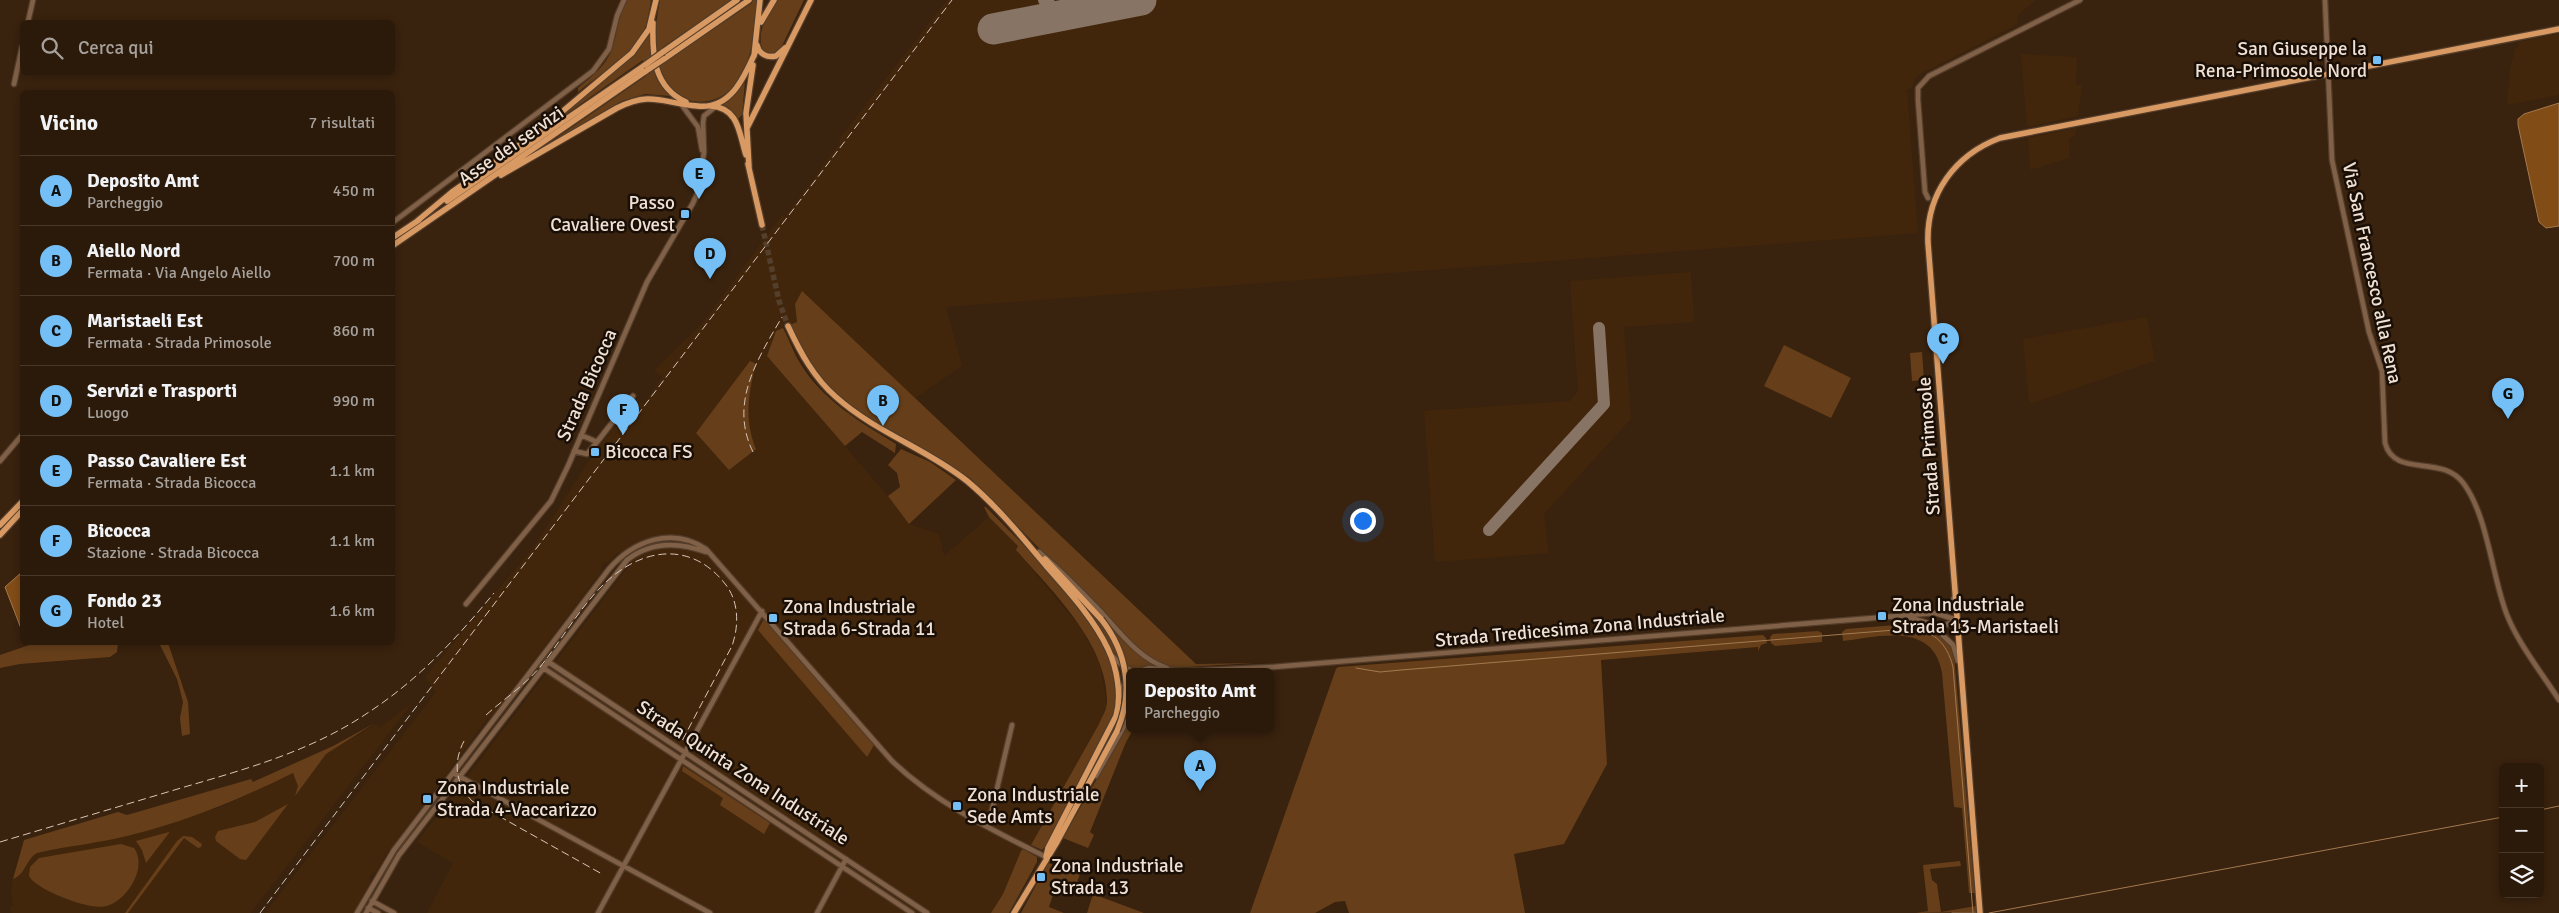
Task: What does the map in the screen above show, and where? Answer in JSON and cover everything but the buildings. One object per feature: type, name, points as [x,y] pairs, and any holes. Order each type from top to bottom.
[{"type":"main road","points":[[416,222],[452,192],[538,132],[632,53],[649,29],[656,0]]},
{"type":"main road","points":[[646,68],[738,0]]},
{"type":"main road","points":[[664,55],[749,0]]},
{"type":"main road","points":[[749,167],[746,130],[748,93],[757,41],[760,0]]},
{"type":"main road","points":[[758,31],[766,12],[774,0]]},
{"type":"main road","points":[[799,22],[807,0]]},
{"type":"main road","points":[[746,130],[811,0]]},
{"type":"main road","points":[[654,11],[654,62],[659,78],[674,96],[698,106]]},
{"type":"main road","name":"Strada Primosole","points":[[1980,910],[1928,236],[1932,206],[1949,173],[1972,152],[2000,138],[2559,29]]},
{"type":"main road","points":[[757,41],[762,53],[772,57],[780,54],[789,42]]},
{"type":"main road","points":[[708,106],[724,100],[739,86],[755,53]]},
{"type":"main road","name":"Asse dei servizi","points":[[395,236],[646,68]]},
{"type":"main road","name":"Asse dei servizi","points":[[395,244],[646,68]]},
{"type":"main road","points":[[460,199],[625,104],[649,98],[698,106],[716,106],[728,110],[735,119],[749,167],[762,225]]},
{"type":"main road","points":[[788,326],[814,373],[837,398],[867,420],[958,475],[979,492],[1039,552],[1101,619],[1118,645],[1125,668],[1125,701],[1117,731],[1014,913]]},
{"type":"main road","points":[[0,525],[20,504]]},
{"type":"main road","points":[[0,535],[20,513]]},
{"type":"main road","points":[[1026,540],[1085,613],[1109,650],[1116,678],[1118,707],[1112,727],[1048,848],[1046,857]]},
{"type":"street","points":[[28,20],[33,0]]},
{"type":"street","points":[[395,221],[593,71],[609,49],[617,16],[624,0]]},
{"type":"street","points":[[1928,198],[1925,192],[1918,100],[1918,88],[1924,80],[1964,57],[2080,0]]},
{"type":"street","name":"Via San Francesco alla Rena","points":[[2325,0],[2332,160],[2369,332],[2382,371],[2385,444],[2388,453],[2400,462],[2441,468],[2457,476],[2464,484],[2476,508],[2508,617],[2559,700]]},
{"type":"street","points":[[14,84],[20,56]]},
{"type":"street","points":[[674,96],[698,126],[703,159]]},
{"type":"street","points":[[703,159],[705,144],[704,116],[724,100]]},
{"type":"street","name":"Strada Bicocca","points":[[466,604],[551,501],[648,282],[693,203],[703,159]]},
{"type":"street","points":[[574,451],[587,454],[634,396]]},
{"type":"street","points":[[580,435],[597,442]]},
{"type":"street","points":[[0,461],[20,437]]},
{"type":"street","points":[[358,913],[394,850],[620,556],[644,542],[662,539],[687,540],[702,546],[710,553],[852,716],[903,771],[942,800],[988,827],[1046,857]]},
{"type":"street","points":[[367,911],[399,855],[627,560],[648,548],[662,545],[682,545],[710,553]]},
{"type":"street","points":[[1039,552],[1073,583],[1137,650],[1155,663],[1168,668]]},
{"type":"street","points":[[600,582],[606,586]]},
{"type":"street","points":[[1935,613],[1950,606],[1955,591]]},
{"type":"street","points":[[598,913],[762,611]]},
{"type":"street","points":[[1935,613],[1957,620]]},
{"type":"street","name":"Strada Tredicesima Zona Industriale","points":[[1256,668],[1908,617],[1935,613]]},
{"type":"street","points":[[1908,617],[1932,625],[1946,626],[1957,620]]},
{"type":"street","points":[[1932,625],[1944,634],[1953,645],[1962,680]]},
{"type":"street","points":[[1109,650],[1117,662],[1128,668]]},
{"type":"street","name":"Strada Quinta Zona Industriale","points":[[542,658],[927,913]]},
{"type":"street","name":"Strada Quinta Zona Industriale","points":[[537,664],[912,913]]},
{"type":"street","points":[[1118,707],[1122,687],[1126,682]]},
{"type":"street","points":[[605,709],[610,703]]},
{"type":"street","points":[[1077,804],[1126,723]]},
{"type":"street","points":[[988,827],[1012,725]]},
{"type":"street","points":[[480,737],[486,741]]},
{"type":"street","points":[[470,750],[477,754]]},
{"type":"street","points":[[452,773],[710,913]]},
{"type":"street","points":[[417,819],[424,823]]},
{"type":"street","points":[[815,849],[820,842]]},
{"type":"street","points":[[817,913],[846,859]]},
{"type":"street","points":[[366,898],[393,913]]},
{"type":"street","points":[[362,905],[367,911],[378,913]]},
{"type":"shaded area","points":[[627,0],[651,0],[641,38],[621,59],[578,92],[578,88],[598,71],[606,61],[614,43],[621,12]]},
{"type":"shaded area","points":[[660,0],[732,0],[663,47],[665,62],[752,3],[752,0],[758,0],[749,58],[733,88],[722,96],[710,101],[697,102],[685,99],[674,92],[665,82],[659,68],[655,43]]},
{"type":"shaded area","points":[[777,0],[804,0],[780,50],[777,54],[768,55],[761,43],[762,28]]},
{"type":"shaded area","points":[[947,0],[2036,0],[2017,16],[2018,24],[1917,76],[1911,89],[1907,89],[1918,233],[946,307],[962,366],[915,398],[802,292],[795,304],[797,322],[776,331],[767,356],[888,496],[909,524],[939,534],[944,556],[989,517],[1019,546],[1016,550],[1081,628],[1100,663],[1107,705],[1099,724],[1031,845],[1021,851],[1003,894],[991,913],[427,913],[453,863],[417,842],[632,564],[618,552],[607,563],[604,562],[600,573],[499,707],[488,718],[387,853],[376,872],[369,876],[380,902],[402,913],[265,913],[436,692],[425,677],[533,548],[592,456],[636,399],[644,404],[662,377],[654,370],[701,325],[782,215],[785,217],[840,143],[838,141]],"holes":[[[756,365],[750,386],[747,411],[749,433],[756,449],[696,432]]]},
{"type":"shaded area","points":[[650,32],[651,58],[655,75],[663,89],[670,96],[645,94],[622,101],[545,146],[646,76],[643,60],[552,124],[635,53]]},
{"type":"shaded area","points":[[2559,34],[2559,95],[2507,105],[2510,70],[2515,49],[2519,46],[2518,42]]},
{"type":"shaded area","points":[[2021,54],[2077,57],[2076,85],[2082,85],[2078,116],[2027,127]]},
{"type":"shaded area","points":[[745,82],[742,115],[738,119],[729,108],[722,104],[737,92]]},
{"type":"shaded area","points":[[2559,103],[2559,226],[2546,228],[2539,222],[2518,119],[2524,114]]},
{"type":"shaded area","points":[[2076,128],[2075,136],[2069,138],[2069,158],[2030,170],[2028,138]]},
{"type":"shaded area","points":[[1691,272],[1694,322],[1624,327],[1631,419],[1544,514],[1549,553],[1435,562],[1424,411],[1570,401],[1578,391],[1570,281]]},
{"type":"shaded area","points":[[802,291],[1196,664],[1254,663],[1172,668],[1162,665],[1139,650],[971,479],[935,455],[860,412],[827,384],[811,363],[790,325],[797,322],[795,304]]},
{"type":"shaded area","points":[[2147,317],[2155,361],[2029,404],[2023,339]]},
{"type":"shaded area","points":[[783,328],[800,363],[819,388],[843,409],[896,444],[895,453],[862,432],[845,446],[767,356],[776,331]]},
{"type":"shaded area","points":[[1784,345],[1851,378],[1831,418],[1764,386]]},
{"type":"shaded area","points":[[1922,352],[1924,380],[1912,381],[1910,353]]},
{"type":"shaded area","points":[[750,361],[756,364],[749,396],[749,417],[752,438],[756,449],[729,470],[696,433]]},
{"type":"shaded area","points":[[901,449],[930,462],[956,480],[909,524],[888,496],[900,487],[897,473],[888,465]]},
{"type":"shaded area","points":[[984,507],[1046,568],[1067,592],[1102,642],[1113,667],[1117,692],[1113,715],[1048,842],[1042,850],[1031,845],[1104,713],[1107,702],[1105,680],[1088,639],[1075,620],[1046,583],[1016,550],[1018,546],[989,517]]},
{"type":"shaded area","points":[[20,574],[20,626],[5,587]]},
{"type":"shaded area","points":[[1071,590],[1098,620],[1104,618],[1148,661],[1160,668],[1130,668],[1121,663]]},
{"type":"shaded area","points":[[764,619],[874,745],[867,757],[758,630]]},
{"type":"shaded area","points":[[1908,624],[1923,626],[1942,636],[1947,641],[1954,655],[1975,893],[1969,893],[1962,808],[1954,807],[1942,673],[1937,657],[1928,646],[1916,639],[1903,636],[1872,637],[1843,641],[1842,632],[1846,629]]},
{"type":"shaded area","points":[[1818,631],[1822,633],[1822,642],[1775,646],[1771,643],[1770,637],[1773,634]]},
{"type":"shaded area","points":[[1763,635],[1767,643],[1761,645],[1758,651],[1758,647],[1601,660],[1607,764],[1564,844],[1514,854],[1525,913],[1349,913],[1345,901],[1335,902],[1315,913],[1250,913],[1338,667]]},
{"type":"shaded area","points":[[29,645],[118,645],[117,652],[110,657],[20,664],[0,668],[0,655]]},
{"type":"shaded area","points":[[160,645],[169,645],[188,702],[190,734],[182,736],[180,718],[183,702],[177,679]]},
{"type":"shaded area","points":[[412,703],[251,913],[12,913],[10,907],[13,906],[11,890],[13,879],[18,877],[28,860],[37,853],[131,835],[223,806],[293,773],[376,724],[379,728]]},
{"type":"shaded area","points":[[375,723],[326,754],[295,796],[298,786],[293,773],[253,792],[173,823],[119,838],[37,853],[30,859],[21,874],[13,879],[24,840],[118,812],[127,815],[251,779],[253,782],[333,746]]},
{"type":"shaded area","points":[[1126,728],[1126,733],[1131,733],[1090,832],[1094,835],[1088,848],[1063,838]]},
{"type":"shaded area","points":[[683,766],[770,823],[764,834],[720,805],[723,798],[682,771]]},
{"type":"shaded area","points":[[288,804],[246,860],[240,859],[216,841],[215,837],[218,831],[255,822]]},
{"type":"shaded area","points":[[169,832],[146,863],[142,850],[136,841]]},
{"type":"shaded area","points":[[183,836],[192,837],[202,844],[201,847],[198,848],[184,838],[128,913],[125,913],[177,841]]},
{"type":"shaded area","points":[[121,844],[134,848],[138,856],[137,873],[128,890],[121,898],[106,906],[99,907],[64,898],[34,882],[29,876],[30,867],[39,858]]},
{"type":"shaded area","points":[[1023,849],[1037,857],[1037,862],[1009,913],[991,913],[1003,894]]},
{"type":"shaded area","points":[[1960,861],[1961,866],[1930,869],[1932,880],[1937,884],[1941,912],[1976,906],[1976,912],[1916,913],[1928,911],[1923,865]]},
{"type":"shaded area","points":[[1048,863],[1080,874],[1075,888],[1057,882],[1049,907],[1064,913],[1021,913]]},
{"type":"shaded area","points":[[1093,894],[1144,913],[1087,913]]},
{"type":"waterway","points":[[1356,668],[1380,672],[1907,629],[1924,632],[1938,639],[1943,644],[1953,667],[1973,913]]},
{"type":"waterway","points":[[2544,809],[2559,806]]},
{"type":"waterway","points":[[1989,913],[2499,818]]},
{"type":"waterway","points":[[1952,913],[1979,913]]},
{"type":"taxiway","points":[[1044,0],[1058,11],[1070,14]]},
{"type":"taxiway","points":[[1489,530],[1604,404],[1599,328]]},
{"type":"runway","points":[[993,29],[1141,0]]},
{"type":"tunnel","points":[[762,225],[779,301],[788,326]]},
{"type":"railway","points":[[260,913],[952,0]]},
{"type":"railway","points":[[753,452],[746,434],[745,399],[749,382],[756,366],[782,317]]},
{"type":"railway","points":[[486,715],[534,674],[585,605],[617,573],[632,563],[648,557],[665,554],[681,555],[697,560],[712,570],[726,585],[733,599],[737,622],[732,646],[682,741]]},
{"type":"railway","points":[[0,842],[230,774],[278,758],[325,738],[369,712],[404,686],[451,642],[494,593]]},
{"type":"railway","points":[[464,741],[458,757],[457,772],[462,787],[472,801],[602,874]]},
{"type":"place","name":"San Giuseppe la Rena-Primosole Nord","points":[[2377,60]]},
{"type":"place","name":"Passo Cavaliere Est","points":[[699,199]]},
{"type":"place","name":"Passo Cavaliere Ovest","points":[[685,214]]},
{"type":"place","name":"Servizi e Trasporti","points":[[710,279]]},
{"type":"place","name":"Maristaeli Est","points":[[1943,364]]},
{"type":"place","name":"Fondo 23","points":[[2508,419]]},
{"type":"place","name":"Aiello Nord","points":[[883,426]]},
{"type":"place","name":"Bicocca","points":[[623,435]]},
{"type":"place","name":"Bicocca FS","points":[[595,452]]},
{"type":"place","name":"Zona Industriale Strada 13-Maristaeli","points":[[1882,616]]},
{"type":"place","name":"Zona Industriale Strada 6-Strada 11","points":[[773,618]]},
{"type":"place","name":"Deposito Amt","points":[[1200,791]]},
{"type":"place","name":"Zona Industriale Strada 4-Vaccarizzo","points":[[427,799]]},
{"type":"place","name":"Zona Industriale Sede Amts","points":[[957,806]]},
{"type":"place","name":"Zona Industriale Strada 13","points":[[1041,877]]}]
